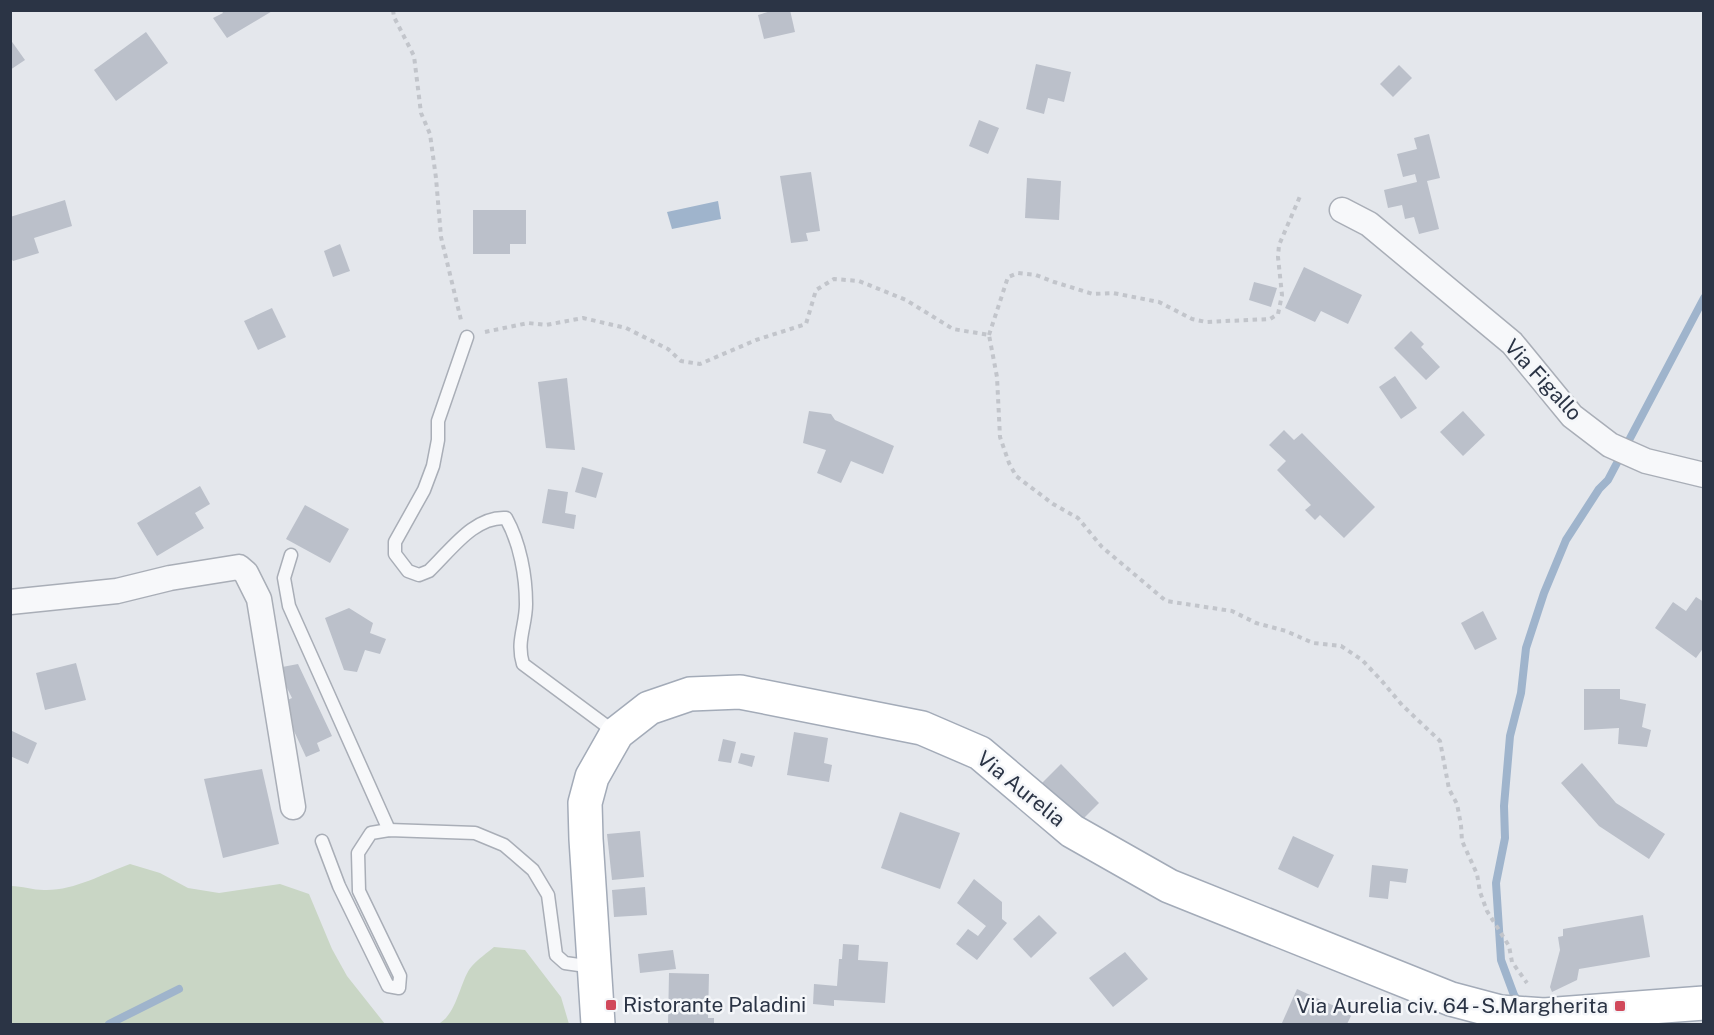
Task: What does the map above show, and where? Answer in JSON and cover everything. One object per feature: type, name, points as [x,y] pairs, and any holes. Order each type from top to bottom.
[{"type":"main road","name":"Via Aurelia","points":[[598,1024],[585,803],[592,777],[617,733],[649,708],[690,694],[740,692],[922,728],[980,753],[1072,831],[1169,886],[1451,999],[1500,1012],[1544,1015],[1704,1003]]},
{"type":"street","name":"Via Figallo","points":[[1342,210],[1369,224],[1512,343],[1572,416],[1610,445],[1646,461],[1704,475]]},
{"type":"street","points":[[10,602],[117,591],[170,578],[239,567],[246,573],[259,599],[292,807]]},
{"type":"lane","points":[[467,337],[438,421],[438,440],[433,466],[424,490],[395,542],[395,554],[408,571],[419,575],[429,572],[478,524],[495,518],[506,518],[514,533],[522,567],[526,605],[519,651],[523,664],[617,733]]},
{"type":"lane","points":[[291,555],[284,578],[289,606],[389,830]]},
{"type":"lane","points":[[322,841],[339,886],[388,986],[399,988],[400,976],[359,891],[358,853],[371,833],[389,830],[475,833],[504,845],[533,870],[548,895],[556,955],[565,963],[594,967]]},
{"type":"path","points":[[393,10],[394,18],[414,56],[421,113],[430,134],[441,237],[467,337],[528,323],[546,325],[583,318],[626,328],[668,349],[681,361],[700,364],[756,340],[806,324],[816,290],[834,279],[859,281],[884,290],[906,300],[953,329],[989,335]]},
{"type":"path","points":[[1301,194],[1279,245],[1281,295],[1278,314],[1270,319],[1206,322],[1192,319],[1159,302],[1113,293],[1093,294],[1036,274],[1018,273],[1008,277],[989,335],[997,377],[1000,437],[1016,476],[1053,504],[1078,518],[1102,547],[1166,601],[1232,611],[1313,643],[1341,646],[1362,660],[1402,705],[1440,741],[1449,789],[1456,804],[1461,825],[1462,841],[1477,874],[1484,902],[1509,946],[1512,962],[1526,981],[1544,1015]]},
{"type":"green space","points":[[130,864],[160,873],[188,888],[219,893],[280,884],[309,894],[332,949],[347,976],[385,1024],[11,1024],[11,886],[44,890],[66,888]]},
{"type":"green space","points":[[494,947],[525,950],[561,997],[569,1024],[438,1024],[450,1013],[472,966]]},
{"type":"water","points":[[718,201],[721,219],[672,229],[667,212]]},
{"type":"building","points":[[221,10],[274,10],[227,38],[213,18],[223,13]]},
{"type":"building","points":[[774,10],[790,10],[795,32],[764,39],[758,15]]},
{"type":"building","points":[[146,32],[168,63],[116,101],[94,70]]},
{"type":"building","points":[[10,39],[25,60],[10,70]]},
{"type":"building","points":[[1036,64],[1071,72],[1064,102],[1048,98],[1044,114],[1026,109]]},
{"type":"building","points":[[1399,65],[1412,78],[1393,97],[1380,84]]},
{"type":"building","points":[[979,120],[999,128],[988,154],[969,146]]},
{"type":"building","points":[[1429,134],[1440,178],[1427,181],[1439,229],[1419,234],[1414,217],[1405,219],[1402,205],[1388,208],[1384,190],[1417,182],[1415,174],[1403,177],[1397,154],[1417,149],[1414,138]]},
{"type":"building","points":[[811,172],[820,231],[806,233],[808,241],[791,243],[780,176]]},
{"type":"building","points":[[1027,178],[1061,181],[1059,220],[1025,218]]},
{"type":"building","points":[[65,200],[72,226],[34,238],[39,253],[13,261],[10,257],[10,217]]},
{"type":"building","points":[[473,210],[526,210],[526,244],[510,244],[510,254],[473,254]]},
{"type":"building","points":[[340,244],[350,271],[333,277],[324,251]]},
{"type":"building","points":[[1304,267],[1362,295],[1348,324],[1321,311],[1315,322],[1285,308]]},
{"type":"building","points":[[1254,282],[1277,288],[1271,307],[1249,300]]},
{"type":"building","points":[[272,308],[286,337],[258,350],[244,321]]},
{"type":"building","points":[[1411,331],[1424,344],[1421,347],[1440,367],[1426,380],[1394,348]]},
{"type":"building","points":[[1395,376],[1417,408],[1401,419],[1379,387]]},
{"type":"building","points":[[567,378],[575,450],[546,448],[538,382]]},
{"type":"building","points":[[809,411],[831,414],[835,420],[894,446],[883,474],[851,461],[841,483],[817,473],[826,450],[803,443]]},
{"type":"building","points":[[1463,411],[1485,435],[1463,456],[1440,432]]},
{"type":"building","points":[[1284,430],[1294,440],[1302,433],[1375,507],[1344,538],[1320,515],[1315,520],[1305,510],[1311,505],[1277,470],[1286,461],[1269,445]]},
{"type":"building","points":[[582,467],[603,473],[596,498],[575,492]]},
{"type":"building","points":[[200,486],[210,504],[195,513],[204,528],[157,556],[137,523]]},
{"type":"building","points":[[548,489],[568,492],[565,513],[576,515],[574,529],[542,523]]},
{"type":"building","points":[[305,505],[349,529],[330,563],[286,539]]},
{"type":"building","points":[[1696,597],[1704,602],[1704,647],[1696,658],[1655,628],[1673,602],[1686,611]]},
{"type":"building","points":[[349,608],[373,623],[370,633],[386,639],[380,654],[365,650],[357,672],[344,670],[325,618]]},
{"type":"building","points":[[1483,611],[1497,639],[1475,650],[1461,623]]},
{"type":"building","points":[[76,663],[86,700],[45,710],[36,673]]},
{"type":"building","points":[[298,664],[332,736],[317,743],[320,751],[306,757],[281,703],[292,698],[277,668]]},
{"type":"building","points":[[1584,689],[1620,689],[1620,699],[1646,704],[1642,727],[1651,730],[1647,747],[1618,744],[1619,728],[1584,730]]},
{"type":"building","points":[[10,730],[37,743],[28,764],[10,756]]},
{"type":"building","points":[[794,732],[828,738],[824,763],[832,765],[829,782],[787,775]]},
{"type":"building","points":[[723,739],[736,742],[731,763],[718,761]]},
{"type":"building","points":[[741,753],[755,756],[752,767],[738,763]]},
{"type":"building","points":[[1582,763],[1616,803],[1665,834],[1649,859],[1599,826],[1561,783]]},
{"type":"building","points":[[1061,764],[1099,803],[1080,822],[1038,787]]},
{"type":"building","points":[[262,769],[279,844],[223,858],[204,779]]},
{"type":"building","points":[[900,812],[960,833],[940,889],[881,868]]},
{"type":"building","points":[[640,831],[644,877],[612,880],[607,834]]},
{"type":"building","points":[[1293,836],[1334,855],[1318,888],[1278,869]]},
{"type":"building","points":[[1372,865],[1408,869],[1406,883],[1390,881],[1388,899],[1369,897]]},
{"type":"building","points":[[974,879],[1002,902],[1002,919],[1007,923],[977,960],[956,944],[968,929],[978,936],[986,926],[957,903]]},
{"type":"building","points":[[645,887],[647,915],[614,917],[612,890]]},
{"type":"building","points":[[1039,915],[1057,933],[1031,958],[1013,939]]},
{"type":"building","points":[[1643,915],[1650,957],[1579,969],[1577,980],[1552,992],[1550,987],[1560,950],[1558,937],[1563,936],[1563,929]]},
{"type":"building","points":[[843,944],[859,945],[858,960],[888,962],[885,1003],[834,1000],[834,1006],[813,1004],[814,984],[837,986],[839,959],[842,959]]},
{"type":"building","points":[[673,950],[676,969],[640,973],[638,954]]},
{"type":"building","points":[[1125,952],[1148,979],[1113,1007],[1089,978]]},
{"type":"building","points":[[669,973],[709,974],[708,1018],[714,1018],[714,1024],[668,1024]]},
{"type":"building","points":[[1297,989],[1352,1014],[1347,1024],[1282,1023]]},
{"type":"waterway","points":[[1521,1006],[1514,995],[1501,960],[1496,883],[1505,838],[1504,806],[1510,736],[1521,693],[1526,648],[1544,593],[1566,540],[1599,489],[1608,480],[1704,298]]},
{"type":"waterway","points":[[109,1024],[179,989]]},
{"type":"place","name":"Ristorante Paladini","points":[[611,1005]]},
{"type":"place","name":"Via Aurelia civ. 64 - S.Margherita","points":[[1620,1006]]}]
